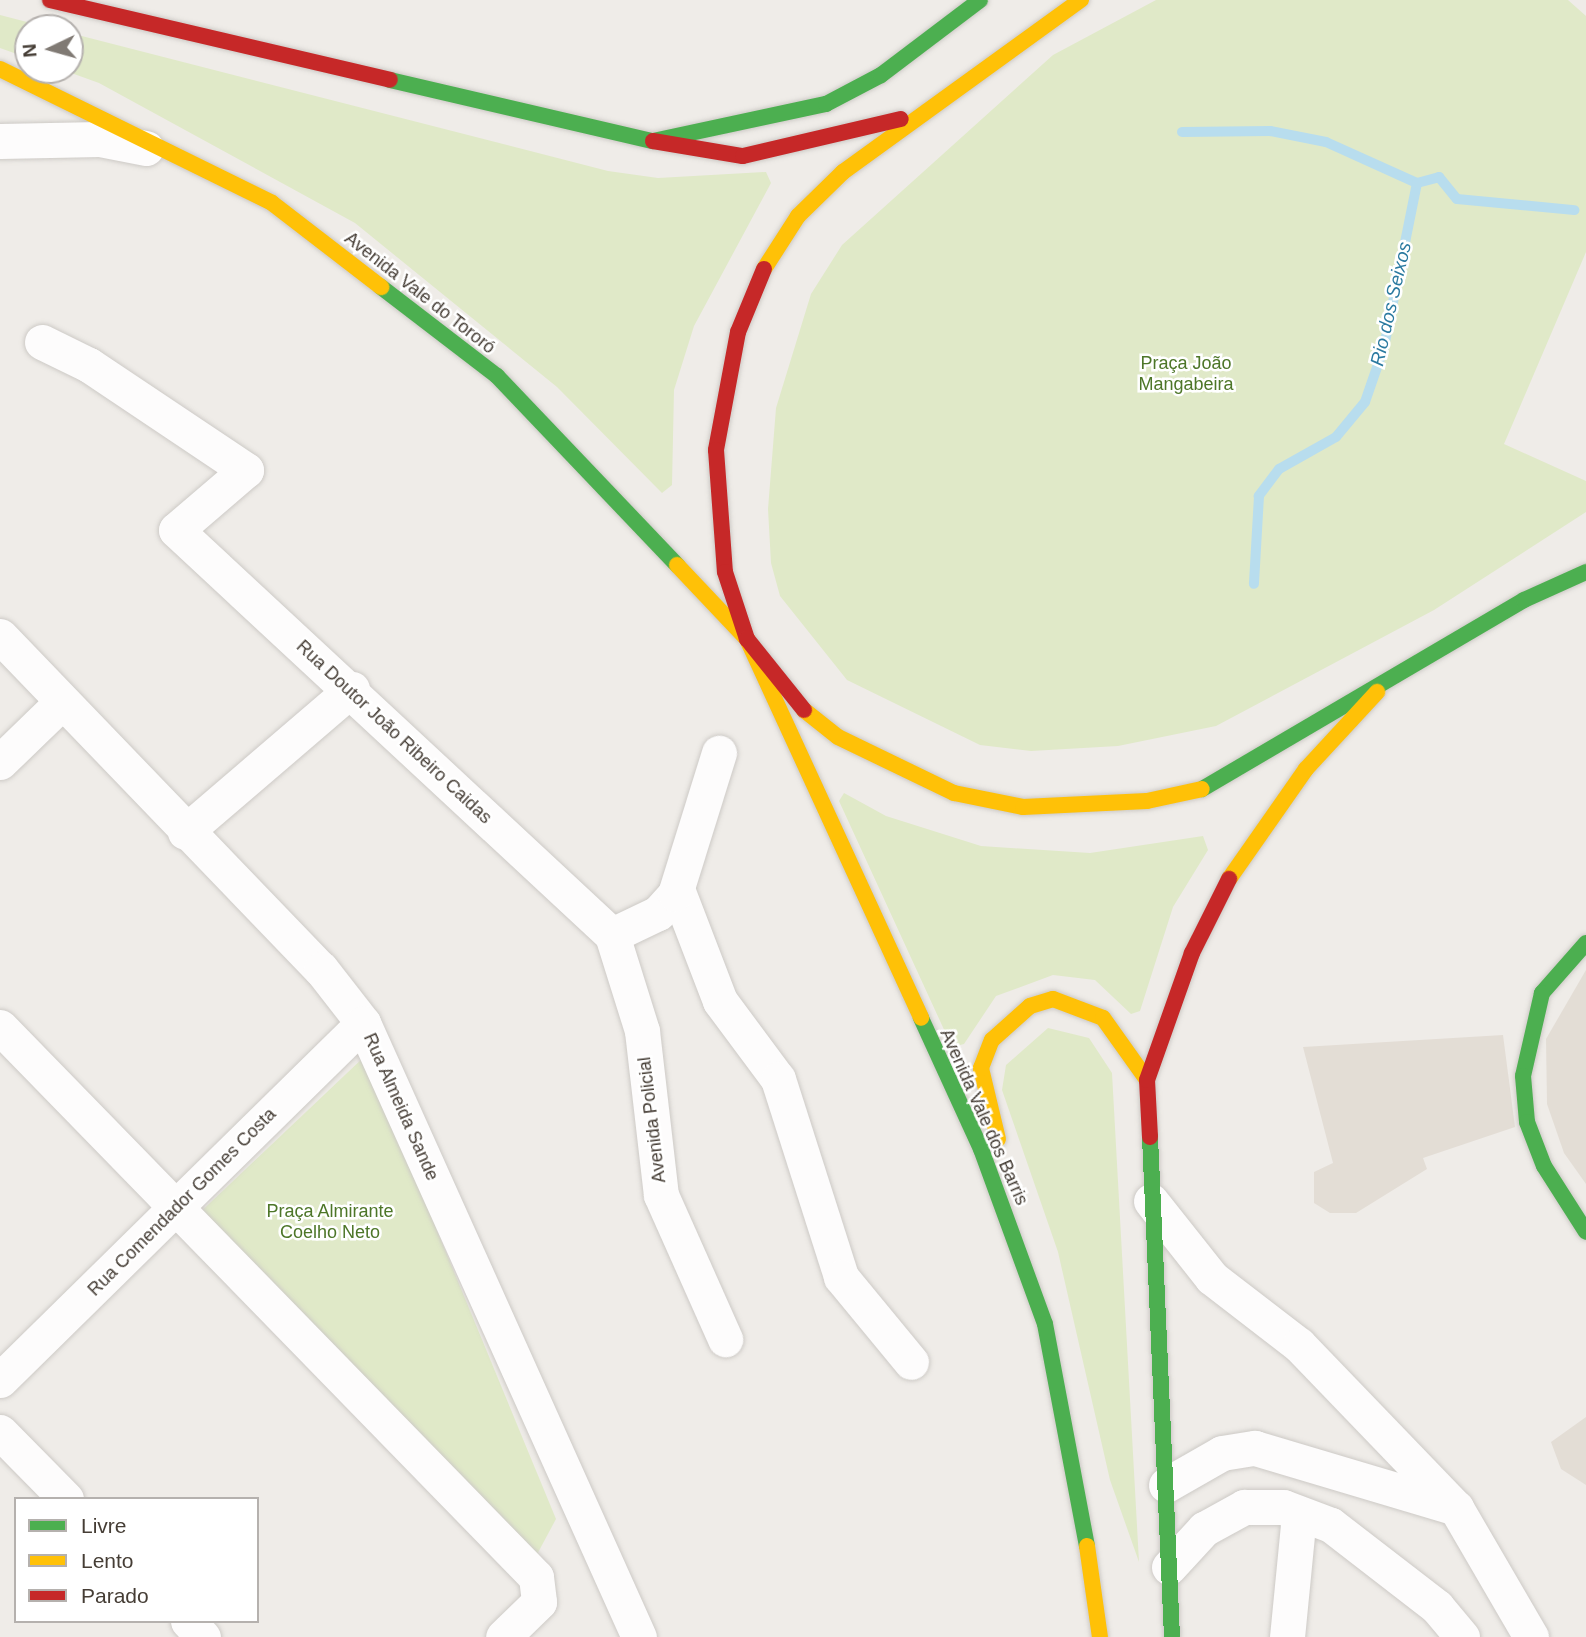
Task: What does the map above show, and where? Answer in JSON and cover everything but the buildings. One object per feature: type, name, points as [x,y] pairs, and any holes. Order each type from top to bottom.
[{"type":"street","points":[[653,141],[826,104],[881,75],[980,0]]},
{"type":"street","points":[[1081,0],[916,114],[798,216],[765,266],[738,332],[717,438],[716,505],[725,572],[747,639],[793,701],[838,737],[954,793],[1023,807],[1088,808],[1203,789],[1377,692],[1524,600],[1586,572]]},
{"type":"street","points":[[69,2],[653,141],[743,156],[916,114]]},
{"type":"street","name":"Avenida Vale do Tororó","points":[[0,69],[188,158],[272,203],[497,376],[747,639]]},
{"type":"street","points":[[0,141],[100,139],[188,158]]},
{"type":"street","name":"Rua Doutor João Ribeiro Caidas","points":[[42,342],[89,365],[246,470],[176,530],[352,689],[612,935]]},
{"type":"street","name":"Rua Almeida Sande","points":[[0,636],[185,832],[321,969],[363,1023],[639,1637]]},
{"type":"street","name":"Avenida Vale dos Barris","points":[[747,639],[981,1149],[1045,1324],[1074,1459],[1100,1637]]},
{"type":"street","points":[[185,832],[352,689]]},
{"type":"street","points":[[1172,1637],[1147,1080],[1192,953],[1236,864],[1306,769],[1377,692]]},
{"type":"street","points":[[0,762],[61,702]]},
{"type":"street","points":[[612,935],[658,913],[677,889],[719,753]]},
{"type":"street","points":[[677,889],[720,1001],[778,1079],[841,1277],[911,1362]]},
{"type":"street","name":"Avenida Policial","points":[[612,935],[642,1031],[661,1195],[725,1339]]},
{"type":"street","points":[[1586,943],[1542,993],[1523,1076],[1527,1122],[1544,1166],[1586,1232]]},
{"type":"street","points":[[1005,1158],[983,1096],[981,1068],[992,1040],[1030,1006],[1053,999],[1104,1018],[1147,1080]]},
{"type":"street","name":"Rua Comendador Gomes Costa","points":[[0,1380],[363,1023]]},
{"type":"street","points":[[0,1027],[536,1577],[539,1602],[503,1637]]},
{"type":"street","points":[[1152,1201],[1212,1278],[1307,1352],[1456,1508],[1531,1637]]},
{"type":"street","points":[[1023,1207],[1045,1324]]},
{"type":"street","points":[[0,1432],[64,1497]]},
{"type":"street","points":[[1166,1485],[1222,1453],[1255,1448],[1456,1508]]},
{"type":"street","points":[[1169,1567],[1204,1529],[1244,1507],[1299,1514],[1331,1525],[1437,1607],[1462,1637]]},
{"type":"street","points":[[1287,1637],[1299,1514]]},
{"type":"street","points":[[190,1623],[203,1637]]},
{"type":"shaded area","points":[[1586,970],[1586,1184],[1564,1153],[1547,1104],[1546,1039]]},
{"type":"shaded area","points":[[1503,1035],[1515,1127],[1423,1158],[1427,1169],[1356,1213],[1330,1213],[1314,1203],[1314,1172],[1333,1163],[1303,1047]]},
{"type":"shaded area","points":[[1586,1417],[1586,1485],[1561,1469],[1551,1442]]},
{"type":"green space","name":"Praça João Mangabeira","points":[[1156,0],[1568,0],[1586,16],[1586,252],[1504,444],[1586,481],[1586,512],[1434,610],[1216,726],[1118,746],[1031,751],[980,745],[847,680],[780,596],[771,563],[768,509],[776,408],[811,294],[842,245],[1053,55]]},
{"type":"green space","points":[[0,15],[14,19],[14,53],[0,48]]},
{"type":"green space","points":[[84,37],[608,171],[658,178],[766,172],[771,183],[694,326],[674,390],[672,485],[662,493],[557,387],[355,223],[99,83],[84,78]]},
{"type":"green space","points":[[844,793],[886,816],[981,846],[1090,853],[1203,836],[1208,850],[1173,907],[1140,1011],[1131,1014],[1095,980],[1053,975],[996,996],[964,1044],[952,1047],[839,801]]},
{"type":"green space","points":[[1048,1028],[1089,1038],[1112,1073],[1139,1562],[1110,1480],[1058,1252],[1002,1090],[1006,1065]]},
{"type":"green space","name":"Praça Almirante Coelho Neto","points":[[365,1056],[556,1519],[534,1560],[192,1220]]},
{"type":"waterway","name":"Rio dos Seixos","points":[[1182,132],[1270,131],[1326,142],[1417,183],[1384,347],[1365,402],[1336,437],[1279,469],[1259,496],[1254,584]]},
{"type":"waterway","name":"Rio dos Seixos","points":[[1417,183],[1439,177],[1457,199],[1574,210]]},
{"type":"traffic: fast","points":[[390,80],[653,141],[826,104],[881,75],[980,0]]},
{"type":"traffic: fast","points":[[381,287],[497,376],[677,565]]},
{"type":"traffic: fast","points":[[1202,789],[1524,600],[1586,572]]},
{"type":"traffic: fast","points":[[1586,943],[1542,993],[1523,1076],[1527,1122],[1544,1166],[1586,1232]]},
{"type":"traffic: fast","points":[[921,1018],[981,1149],[1045,1324],[1087,1546]]},
{"type":"traffic: fast","points":[[1150,1137],[1172,1637]]},
{"type":"traffic: slow","points":[[764,269],[798,216],[843,172],[1081,0]]},
{"type":"traffic: slow","points":[[0,69],[272,203],[381,287]]},
{"type":"traffic: slow","points":[[677,565],[747,639],[921,1018]]},
{"type":"traffic: slow","points":[[1229,879],[1306,769],[1377,692]]},
{"type":"traffic: slow","points":[[804,710],[838,737],[954,793],[1023,807],[1147,801],[1202,789]]},
{"type":"traffic: slow","points":[[998,1139],[981,1068],[992,1040],[1030,1006],[1053,999],[1103,1018],[1147,1080]]},
{"type":"traffic: slow","points":[[1087,1546],[1100,1637]]},
{"type":"traffic: jam","points":[[50,0],[390,80]]},
{"type":"traffic: jam","points":[[653,141],[743,156],[901,119]]},
{"type":"traffic: jam","points":[[764,269],[738,332],[716,450],[725,572],[747,639],[804,710]]},
{"type":"traffic: jam","points":[[1150,1137],[1147,1080],[1192,953],[1229,879]]}]
